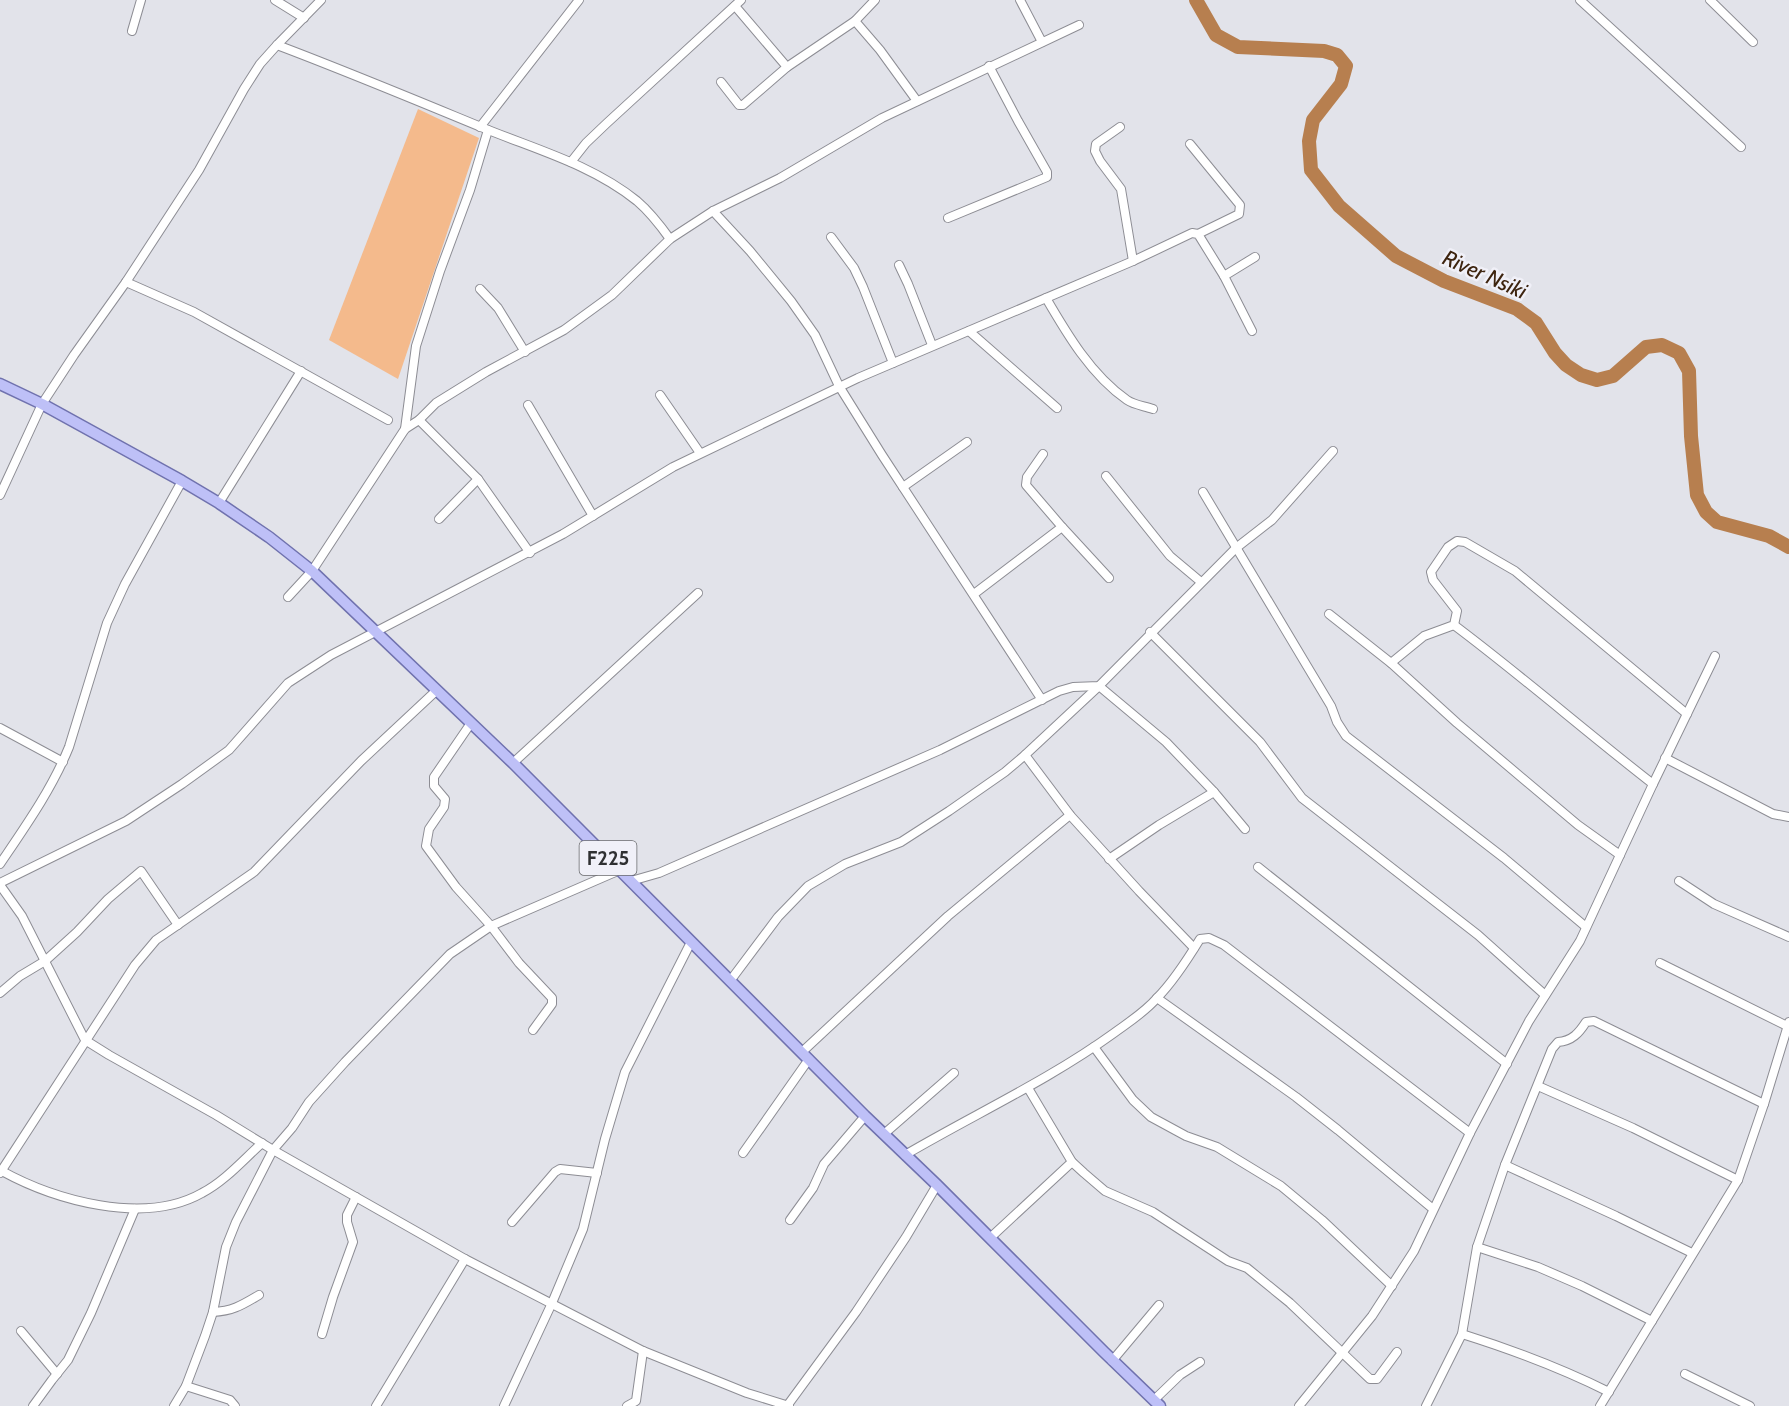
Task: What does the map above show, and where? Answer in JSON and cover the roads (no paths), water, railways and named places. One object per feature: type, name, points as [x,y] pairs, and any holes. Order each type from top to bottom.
[{"type":"main road","name":"F225","points":[[0,384],[42,404],[219,503],[312,570],[513,763],[865,1116],[1157,1403]]},
{"type":"street","points":[[132,31],[141,0]]},
{"type":"street","points":[[275,0],[304,18]]},
{"type":"street","points":[[0,495],[42,404],[200,170],[260,64],[321,0]]},
{"type":"street","points":[[405,429],[416,346],[440,271],[470,190],[484,128],[579,0]]},
{"type":"street","points":[[721,82],[739,105],[743,105],[787,67],[855,21],[875,0]]},
{"type":"street","points":[[1020,0],[1042,42]]},
{"type":"street","points":[[1580,0],[1741,147]]},
{"type":"street","points":[[1710,0],[1753,42]]},
{"type":"street","points":[[570,162],[607,123],[738,3],[787,67]]},
{"type":"street","points":[[855,21],[880,50],[917,102]]},
{"type":"street","points":[[288,597],[312,570],[405,429],[419,420],[435,403],[564,330],[612,295],[670,238],[713,212],[780,178],[882,118],[1079,25]]},
{"type":"street","points":[[277,45],[570,162],[611,183],[637,201],[655,218],[670,238]]},
{"type":"street","points":[[948,218],[1047,177],[1047,172],[989,66]]},
{"type":"street","points":[[1120,127],[1096,144],[1095,151],[1121,189],[1133,261]]},
{"type":"street","points":[[937,1185],[906,1237],[788,1406],[747,1393],[643,1351],[465,1259],[85,1040],[22,916],[0,884],[126,821],[182,784],[229,750],[288,683],[331,655],[530,553],[672,467],[839,386],[1133,261],[1192,233],[1198,234],[1239,214],[1240,205],[1190,144]]},
{"type":"street","points":[[713,212],[792,301],[815,335],[839,386],[1042,700]]},
{"type":"street","points":[[1198,234],[1224,276],[1252,331]]},
{"type":"street","points":[[831,237],[854,268],[893,363]]},
{"type":"street","points":[[1224,276],[1255,257]]},
{"type":"street","points":[[899,265],[932,345]]},
{"type":"street","points":[[126,282],[194,312],[388,420]]},
{"type":"street","points":[[480,289],[498,308],[525,352]]},
{"type":"street","points":[[1046,298],[1068,335],[1105,381],[1129,401],[1153,409]]},
{"type":"street","points":[[969,331],[1057,408]]},
{"type":"street","points":[[219,503],[301,371]]},
{"type":"street","points":[[660,395],[700,453]]},
{"type":"street","points":[[528,405],[593,516]]},
{"type":"street","points":[[419,420],[478,479],[530,553]]},
{"type":"street","points":[[903,487],[966,442]]},
{"type":"street","points":[[730,981],[778,917],[808,886],[845,864],[901,842],[949,812],[1025,755],[1099,686],[1150,632],[1236,548],[1272,520],[1333,451]]},
{"type":"street","points":[[1044,454],[1027,477],[1026,485],[1109,578]]},
{"type":"street","points":[[1106,476],[1170,556],[1201,582]]},
{"type":"street","points":[[439,519],[478,479]]},
{"type":"street","points":[[0,864],[26,826],[63,762],[107,623],[125,584],[182,481]]},
{"type":"street","points":[[1203,492],[1331,706],[1346,736],[1504,858],[1586,927]]},
{"type":"street","points":[[974,594],[1062,527]]},
{"type":"street","points":[[1454,625],[1457,611],[1433,580],[1431,572],[1448,547],[1457,541],[1474,546],[1515,571],[1687,714]]},
{"type":"street","points":[[513,763],[698,593]]},
{"type":"street","points":[[1329,614],[1391,663],[1533,788],[1578,825],[1620,855]]},
{"type":"street","points":[[1391,663],[1424,636],[1454,625]]},
{"type":"street","points":[[1454,625],[1653,784]]},
{"type":"street","points":[[1150,632],[1260,742],[1302,798],[1478,935],[1545,995]]},
{"type":"street","points":[[1299,1406],[1372,1316],[1414,1251],[1470,1133],[1545,995],[1580,941],[1715,656]]},
{"type":"street","points":[[631,881],[659,873],[940,750],[1073,687],[1099,686],[1166,742],[1214,792],[1245,830]]},
{"type":"street","points":[[262,1143],[222,1180],[201,1194],[170,1205],[135,1209],[54,1195],[0,1172],[135,965],[156,940],[254,872],[361,761],[437,690]]},
{"type":"street","points":[[471,723],[434,777],[434,786],[445,799],[444,807],[429,829],[426,846],[456,887],[519,963],[552,998],[552,1004],[533,1030]]},
{"type":"street","points":[[0,728],[63,762]]},
{"type":"street","points":[[1025,755],[1070,815],[1194,948]]},
{"type":"street","points":[[1665,758],[1773,814],[1789,817]]},
{"type":"street","points":[[1109,859],[1214,792]]},
{"type":"street","points":[[743,1153],[805,1056],[948,915],[1070,815]]},
{"type":"street","points":[[1258,867],[1507,1065]]},
{"type":"street","points":[[174,1406],[186,1386],[206,1336],[229,1239],[236,1222],[273,1150],[292,1128],[309,1102],[450,954],[490,926],[620,870]]},
{"type":"street","points":[[0,993],[20,976],[45,960],[77,932],[108,899],[141,871],[178,925]]},
{"type":"street","points":[[1678,881],[1714,904],[1789,937]]},
{"type":"street","points":[[905,1155],[996,1103],[1028,1088],[1094,1047],[1137,1016],[1157,998],[1200,939],[1209,938],[1224,945],[1470,1133]]},
{"type":"street","points":[[504,1406],[583,1230],[614,1105],[625,1072],[691,942]]},
{"type":"street","points":[[1600,1406],[1738,1180],[1788,1025],[1660,963]]},
{"type":"street","points":[[1157,998],[1296,1097],[1433,1209]]},
{"type":"street","points":[[1429,1405],[1462,1334],[1477,1247],[1505,1165],[1552,1048],[1558,1042],[1567,1042],[1580,1031],[1586,1022],[1594,1021],[1764,1104]]},
{"type":"street","points":[[1094,1047],[1133,1100],[1151,1117],[1186,1136],[1217,1147],[1281,1186],[1322,1220],[1392,1286]]},
{"type":"street","points":[[884,1134],[954,1073]]},
{"type":"street","points":[[1538,1086],[1633,1128],[1738,1180]]},
{"type":"street","points":[[1028,1088],[1072,1162],[1105,1191],[1153,1212],[1228,1261],[1247,1268],[1290,1303],[1370,1379],[1377,1379],[1397,1352]]},
{"type":"street","points":[[790,1220],[813,1188],[824,1164],[865,1116]]},
{"type":"street","points":[[990,1238],[1072,1162]]},
{"type":"street","points":[[1505,1165],[1692,1253]]},
{"type":"street","points":[[512,1222],[560,1169],[597,1173]]},
{"type":"street","points":[[322,1334],[352,1242],[347,1215],[356,1197]]},
{"type":"street","points":[[33,1406],[69,1360],[135,1209]]},
{"type":"street","points":[[1477,1247],[1538,1267],[1652,1321]]},
{"type":"street","points":[[376,1406],[465,1259]]},
{"type":"street","points":[[213,1312],[236,1308],[259,1295]]},
{"type":"street","points":[[1112,1361],[1159,1305]]},
{"type":"street","points":[[21,1331],[57,1374]]},
{"type":"street","points":[[1462,1334],[1504,1347],[1563,1370],[1609,1392]]},
{"type":"street","points":[[627,1406],[636,1401],[643,1351]]},
{"type":"street","points":[[1157,1403],[1180,1374],[1200,1362]]},
{"type":"street","points":[[1686,1374],[1750,1406]]},
{"type":"street","points":[[186,1386],[230,1400],[235,1406]]},
{"type":"waterway","name":"River Nsiki","points":[[1196,0],[1216,35],[1238,47],[1324,51],[1337,55],[1346,66],[1341,84],[1313,120],[1309,141],[1311,170],[1339,206],[1396,256],[1444,281],[1517,309],[1536,323],[1555,353],[1566,365],[1581,375],[1597,380],[1613,376],[1646,347],[1662,345],[1679,353],[1689,371],[1691,436],[1697,495],[1706,512],[1717,522],[1769,536],[1789,547]]}]
